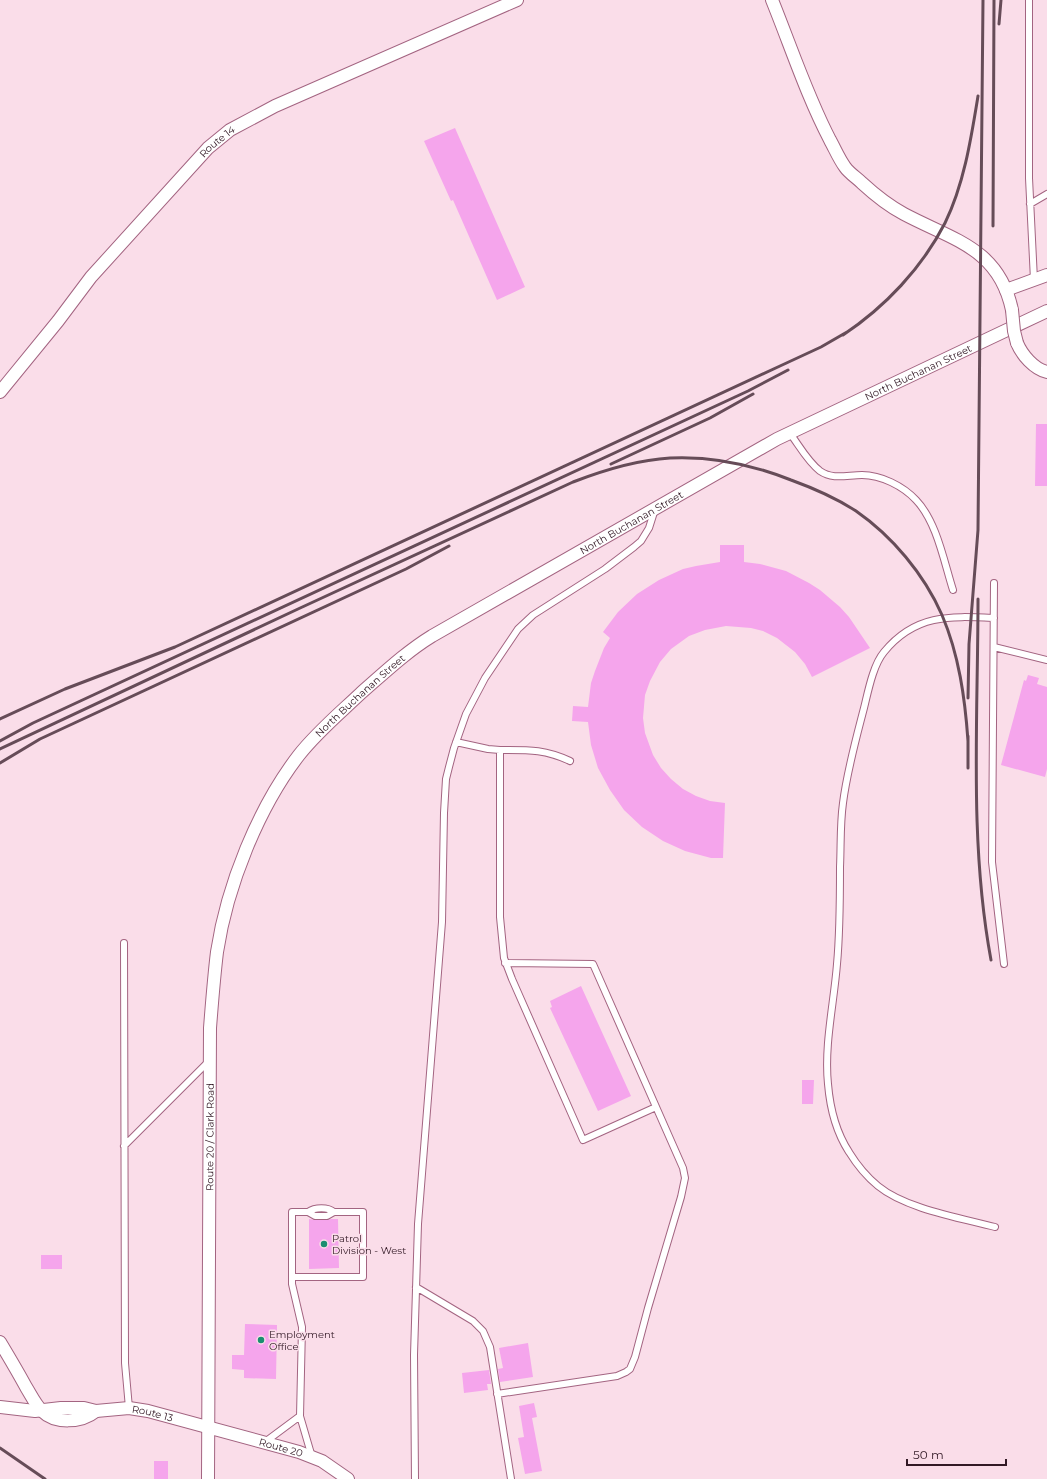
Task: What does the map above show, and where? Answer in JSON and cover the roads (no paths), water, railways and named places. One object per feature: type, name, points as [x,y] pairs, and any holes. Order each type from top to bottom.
[{"type":"street","name":"Route 14","points":[[0,392],[58,321],[91,277],[179,178],[220,136],[251,117],[517,0]]},
{"type":"street","points":[[772,0],[818,117],[845,168],[874,194],[903,213],[955,239],[982,256],[992,266],[1001,279],[1006,290],[1012,310],[1014,331],[1022,353],[1032,364],[1042,371],[1047,372]]},
{"type":"street","points":[[1006,290],[1047,275]]},
{"type":"street","name":"North Buchanan Street","points":[[268,804],[281,781],[299,755],[315,736],[388,669],[417,645],[456,621],[790,432],[1047,311]]},
{"type":"street","name":"Route 20 / Clark Road","points":[[208,1479],[210,1059],[213,991],[217,951],[232,890],[254,830],[268,804]]},
{"type":"street","points":[[0,1342],[42,1411]]},
{"type":"street","name":"Route 13","points":[[0,1407],[42,1411],[53,1418],[65,1420],[85,1418],[96,1411],[129,1408],[167,1416],[209,1428]]},
{"type":"street","name":"Route 20","points":[[209,1428],[299,1452],[329,1465],[348,1479]]},
{"type":"lane","points":[[1029,0],[1030,204],[1034,280]]},
{"type":"lane","points":[[1030,204],[1047,194]]},
{"type":"lane","points":[[790,432],[810,461],[821,471],[834,477],[861,475],[874,476],[900,487],[916,500],[924,511],[935,533],[953,590]]},
{"type":"lane","points":[[415,1479],[414,1355],[418,1224],[442,922],[446,779],[456,742],[466,714],[484,678],[518,629],[533,615],[605,569],[641,541],[649,528],[655,508]]},
{"type":"lane","points":[[994,583],[992,862],[1004,964]]},
{"type":"lane","points":[[994,618],[948,617],[926,622],[896,639],[883,653],[879,660],[854,746],[842,804],[837,962],[827,1063],[831,1107],[837,1129],[849,1152],[874,1182],[890,1194],[907,1202],[995,1227]]},
{"type":"lane","points":[[994,647],[1047,660]]},
{"type":"lane","points":[[456,742],[500,750],[538,750],[554,754],[570,761]]},
{"type":"lane","points":[[500,750],[500,917],[502,949],[505,963],[583,1140],[656,1107]]},
{"type":"lane","points":[[124,943],[125,1363],[129,1408]]},
{"type":"lane","points":[[497,1394],[617,1376],[626,1372],[632,1364],[681,1197],[685,1178],[683,1168],[593,964],[505,963]]},
{"type":"lane","points":[[124,1146],[210,1059]]},
{"type":"lane","points":[[292,1277],[363,1277],[363,1212],[334,1212],[327,1216],[315,1216],[308,1212],[292,1212],[292,1277],[292,1284],[302,1327],[300,1416],[312,1457]]},
{"type":"lane","points":[[416,1287],[473,1321],[483,1331],[490,1347],[511,1479]]},
{"type":"lane","points":[[264,1442],[300,1416]]},
{"type":"railway","points":[[968,698],[969,644],[978,530],[983,0]]},
{"type":"railway","points":[[993,226],[994,0]]},
{"type":"railway","points":[[999,24],[1001,0]]},
{"type":"railway","points":[[843,335],[888,299],[914,271],[936,240],[952,208],[962,177],[978,96]]},
{"type":"railway","points":[[0,719],[65,689],[175,647],[821,347],[847,332]]},
{"type":"railway","points":[[0,741],[33,723],[748,391],[788,370]]},
{"type":"railway","points":[[611,464],[710,418],[753,394]]},
{"type":"railway","points":[[0,749],[573,482],[596,473],[633,463],[670,458],[701,458],[731,462],[776,474],[808,486],[848,506],[882,532],[906,557],[926,585],[942,615],[957,661],[965,709],[968,741]]},
{"type":"railway","points":[[0,763],[40,739],[406,569],[449,546]]},
{"type":"railway","points":[[978,599],[976,735],[977,826],[984,916],[991,960]]},
{"type":"railway","points":[[968,736],[968,768]]},
{"type":"railway","points":[[0,1448],[45,1479]]},
{"type":"place","name":"Patrol Division - West","points":[[324,1244]]},
{"type":"place","name":"Employment Office","points":[[261,1340]]}]
